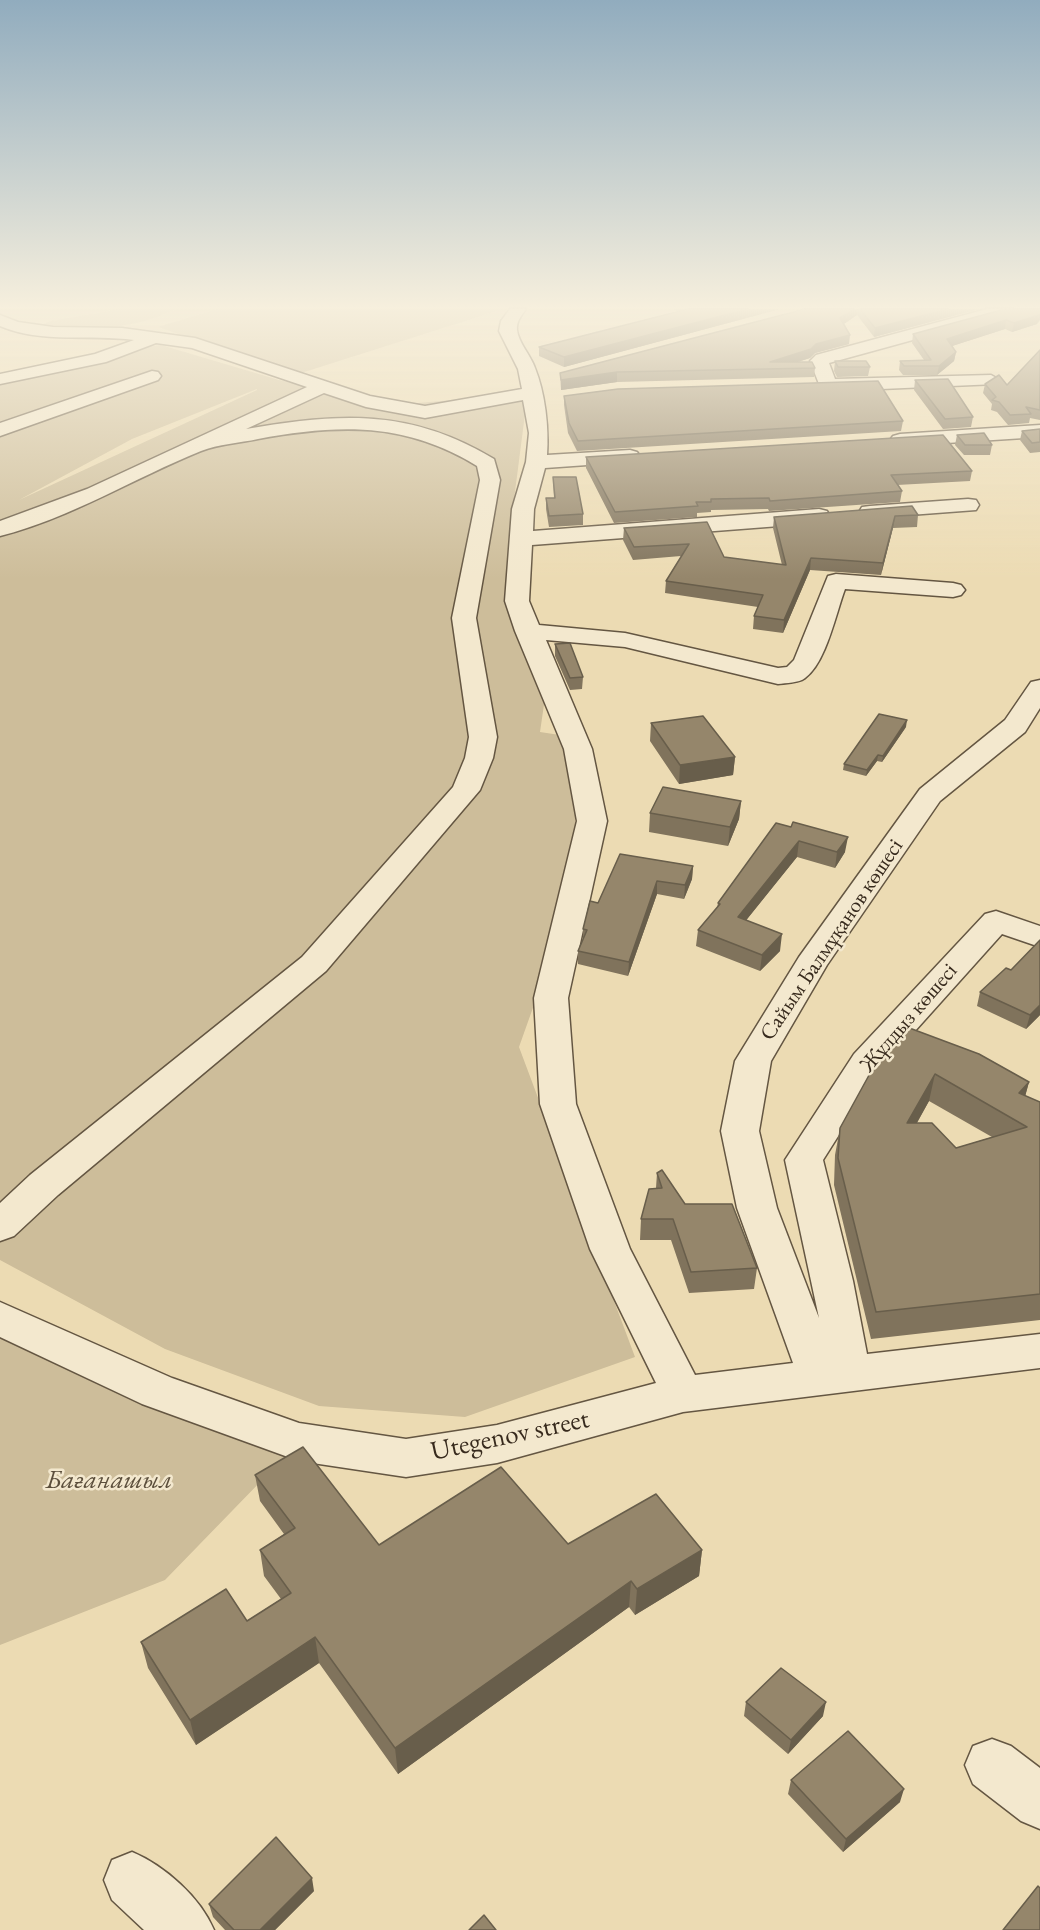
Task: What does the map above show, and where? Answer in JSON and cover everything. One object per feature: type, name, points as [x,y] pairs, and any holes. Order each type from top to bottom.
[{"type":"street","points":[[0,430],[87,399]]},
{"type":"street","points":[[0,529],[94,493],[296,399]]},
{"type":"street","points":[[360,399],[425,412],[498,399]]},
{"type":"street","points":[[538,399],[536,462],[524,509],[517,601],[527,631],[578,749],[592,821],[551,998],[558,1104],[610,1249],[683,1394]]},
{"type":"street","points":[[0,1226],[44,1185],[314,964],[466,790],[479,758],[483,737],[464,618],[490,480],[487,463],[470,450],[440,438],[366,423],[318,423],[198,445]]},
{"type":"street","points":[[876,441],[1040,431]]},
{"type":"street","points":[[536,462],[653,455]]},
{"type":"street","points":[[521,539],[968,505]]},
{"type":"street","points":[[527,631],[626,640],[778,676],[795,674],[806,662],[836,581],[953,590]]},
{"type":"street","name":"Сайым Балмұқанов көшесі","points":[[834,1374],[757,1208],[741,1131],[753,1060],[811,964],[930,795],[1015,726],[1040,688]]},
{"type":"street","name":"Жұлдыз көшесі","points":[[834,1374],[833,1281],[804,1160],[867,1062],[996,921],[1040,937]]},
{"type":"street","points":[[0,1192],[44,1185]]},
{"type":"street","name":"Utegenov street","points":[[0,1318],[157,1391],[299,1442],[406,1458],[497,1444],[683,1394],[1040,1351]]},
{"type":"street","points":[[992,1765],[1040,1802]]},
{"type":"street","points":[[132,1880],[185,1930]]},
{"type":"green space","points":[[0,399],[232,399],[132,439],[19,500],[237,399],[367,399],[395,405],[463,399],[534,399],[525,414],[508,546],[548,677],[540,732],[573,737],[577,884],[519,1047],[635,1357],[465,1417],[319,1406],[165,1349],[0,1260]]},
{"type":"green space","name":"Бағанашыл","points":[[0,1315],[299,1442],[165,1580],[0,1645]]},
{"type":"building","points":[[565,399],[889,399],[903,421],[578,441],[569,423]]},
{"type":"building","points":[[930,399],[961,399],[973,417],[945,419]]},
{"type":"building","points":[[1040,399],[1040,410],[1026,407],[1031,414],[1010,415],[999,402],[992,400]]},
{"type":"building","points":[[1040,429],[1040,442],[1032,443],[1022,431]]},
{"type":"building","points":[[984,433],[992,445],[965,445],[957,435]]},
{"type":"building","points":[[943,435],[972,471],[891,475],[902,491],[770,501],[769,498],[711,499],[711,502],[696,502],[698,506],[615,512],[586,457]]},
{"type":"building","points":[[553,477],[576,477],[583,514],[549,516],[546,498],[555,498]]},
{"type":"building","points":[[912,506],[918,515],[895,516],[883,563],[811,558],[784,620],[754,616],[763,595],[666,581],[689,544],[634,547],[624,528],[707,522],[724,557],[786,565],[774,517]]},
{"type":"building","points":[[570,643],[583,677],[570,678],[555,644]]},
{"type":"building","points":[[879,714],[907,720],[883,756],[878,755],[867,770],[844,764]]},
{"type":"building","points":[[703,716],[735,757],[680,765],[651,723]]},
{"type":"building","points":[[663,787],[741,801],[730,827],[650,813]]},
{"type":"building","points":[[793,822],[848,837],[837,852],[799,841],[738,917],[782,934],[762,955],[698,930],[720,904],[718,903],[776,823],[791,827]]},
{"type":"building","points":[[620,854],[693,866],[685,885],[657,881],[629,962],[578,951],[587,930],[583,929],[590,901],[598,903]]},
{"type":"building","points":[[1040,940],[1040,1005],[1030,1015],[980,992],[1006,968],[1011,970]]},
{"type":"building","points":[[904,1026],[979,1054],[1029,1082],[1019,1093],[1040,1102],[1040,1294],[876,1312],[838,1158],[840,1128],[879,1057]],"holes":[[[935,1074],[1027,1127],[956,1148],[932,1123],[907,1123]]]},
{"type":"building","points":[[662,1170],[685,1204],[732,1204],[757,1268],[691,1272],[673,1219],[641,1219],[649,1189],[662,1188],[657,1173]]},
{"type":"building","points":[[303,1447],[379,1545],[501,1467],[568,1544],[656,1494],[702,1550],[637,1589],[631,1581],[395,1748],[315,1637],[190,1720],[141,1642],[226,1589],[247,1621],[291,1593],[260,1550],[295,1528],[255,1475]]},
{"type":"building","points":[[781,1668],[826,1702],[791,1740],[746,1702]]},
{"type":"building","points":[[848,1731],[904,1789],[846,1839],[791,1780]]},
{"type":"building","points":[[276,1837],[312,1878],[260,1930],[234,1930],[209,1904]]},
{"type":"building","points":[[1038,1886],[1040,1888],[1040,1930],[1003,1930]]},
{"type":"building","points":[[484,1915],[496,1930],[469,1930]]}]
